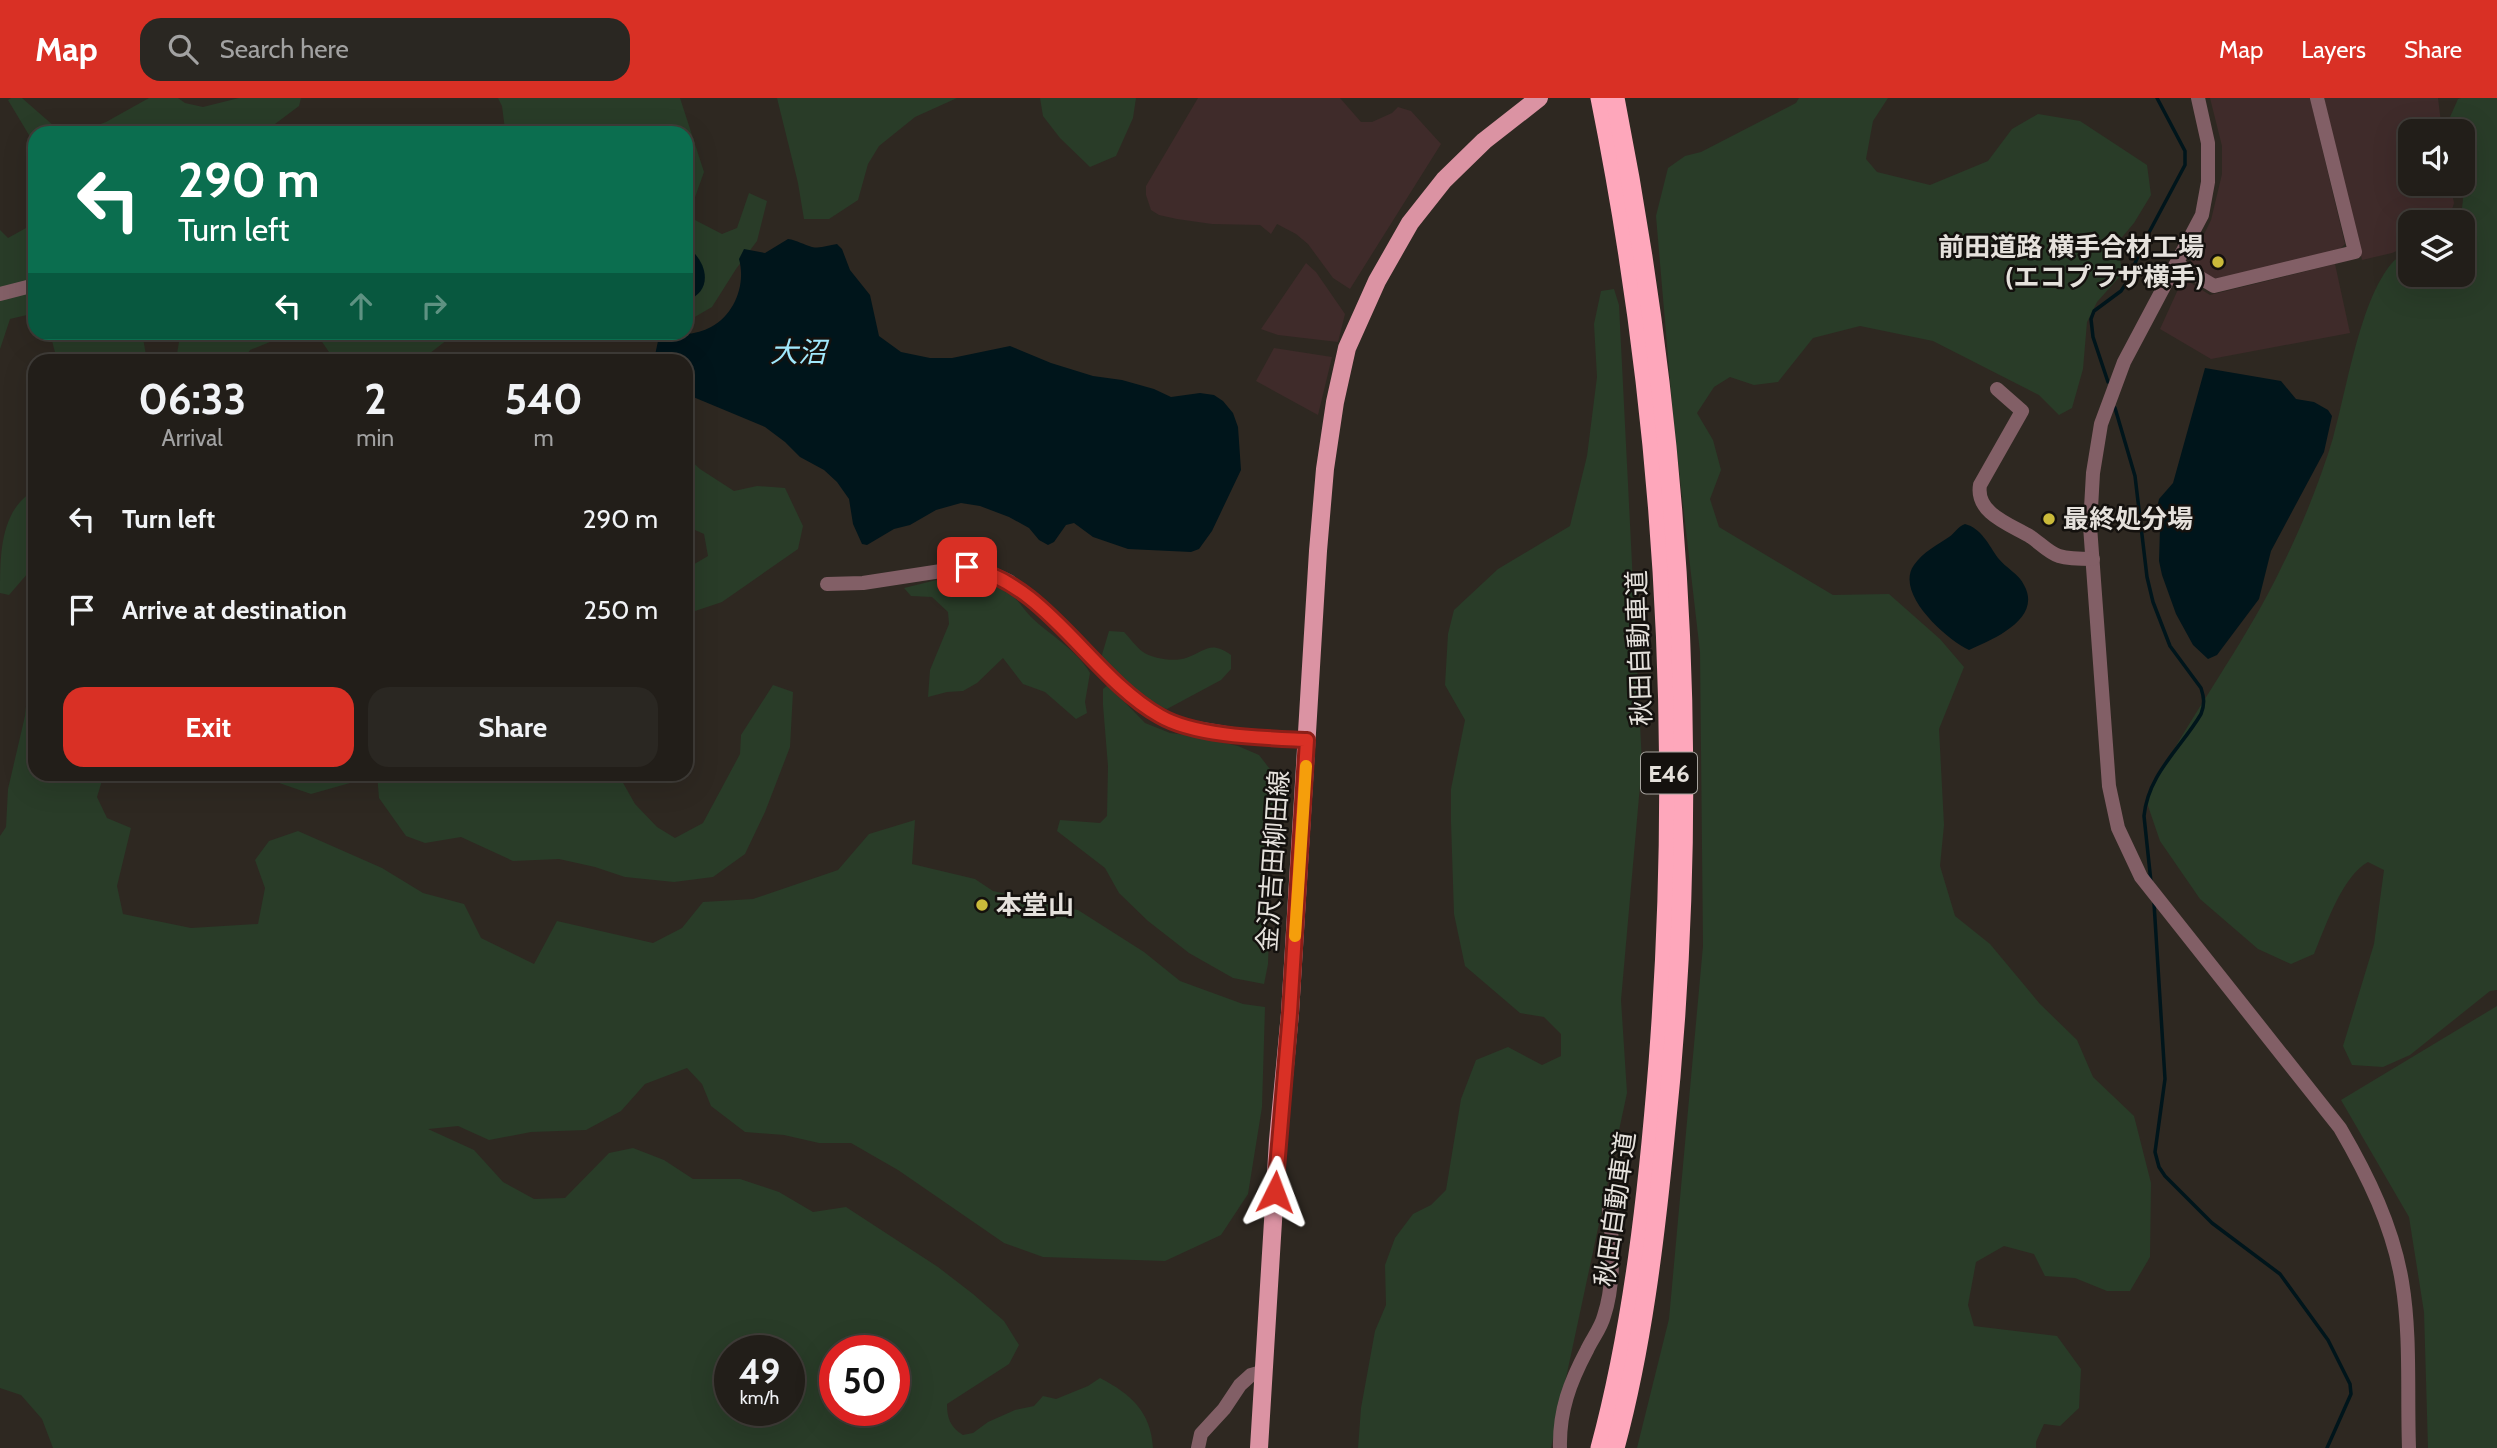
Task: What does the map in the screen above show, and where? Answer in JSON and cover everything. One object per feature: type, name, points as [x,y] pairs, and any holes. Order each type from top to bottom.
[{"type":"highway","name":"秋田自動車道","points":[[1600,98],[1629,259],[1654,459],[1663,575],[1670,776],[1664,968],[1654,1115],[1642,1220],[1625,1328],[1600,1448]]},
{"type":"highway","name":"秋田自動車道","points":[[1615,98],[1644,256],[1668,456],[1677,561],[1684,777],[1678,1008],[1668,1116],[1639,1331],[1615,1448]]},
{"type":"main road","name":"金沢吉田柳田線","points":[[1259,1448],[1325,469],[1335,402],[1347,348],[1377,281],[1410,223],[1444,180],[1484,141],[1539,98]]},
{"type":"street","points":[[2197,98],[2208,143],[2208,182],[2202,215],[2124,362],[2101,424],[2093,486],[2090,526],[2109,786],[2118,828],[2146,883],[2340,1128],[2375,1194],[2392,1238],[2402,1282],[2407,1342],[2409,1448]]},
{"type":"street","points":[[2176,264],[2214,286],[2355,253],[2318,98]]},
{"type":"street","points":[[0,294],[28,287]]},
{"type":"street","points":[[1997,389],[2022,411],[1980,485],[1981,501],[1997,519],[2031,537],[2054,554],[2093,559]]},
{"type":"street","points":[[827,584],[863,583],[967,567],[987,571],[1009,581],[1133,697],[1161,717],[1190,727],[1238,735],[1307,740]]},
{"type":"street","points":[[1560,1448],[1561,1415],[1571,1381],[1604,1317],[1612,1236],[1609,1208]]},
{"type":"street","points":[[1199,1448],[1200,1434],[1224,1409],[1240,1385],[1251,1376],[1265,1371]]},
{"type":"shaded area","points":[[1198,98],[1340,98],[1361,122],[1372,122],[1392,113],[1398,107],[1411,111],[1441,144],[1350,289],[1333,278],[1308,244],[1277,224],[1271,234],[1260,225],[1212,224],[1159,215],[1151,210],[1146,186]]},
{"type":"shaded area","points":[[2210,98],[2310,98],[2345,244],[2339,250],[2211,280],[2193,271],[2190,263],[2211,220],[2222,174],[2222,146]]},
{"type":"shaded area","points":[[2324,98],[2438,98],[2441,119],[2398,119],[2398,196],[2453,196],[2452,210],[2398,210],[2398,250],[2362,260]]},
{"type":"shaded area","points":[[1306,263],[1316,272],[1345,314],[1338,342],[1278,335],[1261,329]]},
{"type":"shaded area","points":[[2335,264],[2350,333],[2211,359],[2160,329],[2180,285],[2186,280],[2210,295]]},
{"type":"shaded area","points":[[1274,348],[1332,357],[1318,415],[1256,381]]},
{"type":"green space","points":[[22,98],[54,126],[28,126],[28,133],[8,100]]},
{"type":"green space","points":[[149,98],[178,98],[185,103],[203,107],[239,98],[301,98],[299,106],[272,126],[95,126]]},
{"type":"green space","points":[[498,98],[680,98],[689,126],[504,126]]},
{"type":"green space","points":[[777,98],[957,98],[915,117],[879,146],[868,164],[858,200],[829,219],[804,219]]},
{"type":"green space","points":[[1040,98],[1136,98],[1133,118],[1116,156],[1090,167],[1060,138],[1043,116]]},
{"type":"green space","points":[[1799,98],[1888,98],[1873,121],[1866,159],[1877,172],[1930,185],[1988,161],[2012,129],[2038,114],[2080,121],[2147,165],[2151,195],[2134,223],[2118,242],[2122,274],[2097,302],[2087,322],[2083,369],[2072,408],[2059,415],[2039,395],[1933,341],[1860,326],[1813,338],[1778,382],[1754,385],[1730,377],[1714,387],[1697,413],[1713,440],[1721,470],[1710,499],[1719,527],[1833,595],[1889,594],[1940,639],[1964,667],[1939,729],[1944,825],[1940,866],[1955,916],[1990,944],[2040,1004],[2077,1040],[2093,1077],[2134,1116],[2151,1183],[2150,1257],[2130,1291],[2107,1291],[2075,1278],[2045,1276],[2034,1254],[2004,1246],[1976,1262],[1968,1305],[1974,1326],[2057,1336],[2081,1369],[2079,1408],[2060,1426],[2044,1424],[2036,1448],[1637,1448],[1669,1319],[1703,946],[1700,652],[1674,427],[1656,216],[1668,168],[1685,156],[1701,152],[1796,103]]},
{"type":"green space","points":[[2497,98],[2497,990],[2490,991],[2410,1055],[2383,1067],[2352,1065],[2343,1046],[2374,944],[2384,870],[2368,862],[2359,869],[2342,890],[2314,954],[2291,964],[2258,949],[2200,899],[2160,841],[2146,800],[2250,626],[2297,535],[2328,454],[2363,322],[2381,279],[2398,258],[2398,287],[2475,287],[2475,210],[2461,210],[2463,196],[2475,196],[2475,119],[2450,119],[2458,99]]},
{"type":"green space","points":[[693,138],[704,172],[694,200],[695,220],[722,234],[737,228],[749,193],[767,201],[757,241],[712,307],[693,318]]},
{"type":"green space","points":[[28,227],[28,316],[10,319],[0,349],[0,230],[8,238]]},
{"type":"green space","points":[[1614,289],[1619,305],[1642,763],[1621,1000],[1627,1093],[1551,1448],[1358,1448],[1361,1408],[1375,1331],[1386,1305],[1385,1265],[1395,1238],[1413,1214],[1431,1205],[1446,1190],[1461,1099],[1476,1060],[1508,1047],[1542,1065],[1561,1056],[1561,1034],[1544,1017],[1520,1013],[1465,966],[1454,914],[1451,789],[1465,720],[1445,685],[1448,634],[1454,610],[1498,569],[1570,526],[1587,456],[1597,377],[1594,324],[1601,291]]},
{"type":"green space","points":[[52,340],[143,340],[146,354],[55,354]]},
{"type":"green space","points":[[275,340],[250,350],[247,354],[177,354],[179,342]]},
{"type":"green space","points":[[321,340],[447,340],[429,354],[329,352]]},
{"type":"green space","points":[[693,462],[734,491],[757,486],[785,488],[803,526],[798,549],[722,602],[693,612],[693,565],[708,556],[704,534],[693,529]]},
{"type":"green space","points":[[28,495],[28,573],[9,595],[0,593],[4,534],[15,509]]},
{"type":"green space","points":[[965,573],[1010,593],[1031,617],[1078,657],[1090,673],[1085,702],[1087,713],[1076,719],[1045,692],[1023,684],[1003,658],[977,683],[963,691],[928,697],[930,670],[949,624],[948,612],[932,597],[911,596],[904,588]]},
{"type":"green space","points":[[1109,631],[1124,632],[1143,652],[1164,659],[1181,659],[1208,648],[1218,648],[1231,655],[1231,669],[1221,680],[1167,709],[1150,704],[1101,658]]},
{"type":"green space","points":[[773,685],[793,692],[790,747],[765,812],[745,854],[713,877],[674,882],[625,877],[559,859],[513,861],[461,837],[425,843],[406,836],[379,798],[378,781],[622,781],[635,804],[657,827],[675,838],[703,823],[740,754],[741,735]]},
{"type":"green space","points":[[1108,685],[1145,723],[1170,733],[1238,746],[1259,755],[1276,777],[1282,792],[1277,829],[1262,853],[1261,891],[1269,936],[1264,984],[1233,978],[1189,953],[1148,921],[1119,893],[1105,868],[1057,831],[1060,820],[1100,823],[1107,816],[1108,766],[1103,689]]},
{"type":"green space","points":[[28,687],[28,781],[102,781],[97,797],[107,818],[131,828],[117,886],[123,914],[191,928],[258,924],[265,888],[255,860],[269,841],[298,831],[382,868],[423,893],[464,904],[481,938],[534,964],[557,921],[653,943],[682,928],[703,902],[753,899],[838,870],[869,834],[915,820],[912,864],[975,879],[993,891],[1078,910],[1144,952],[1180,981],[1243,1004],[1265,1007],[1262,1107],[1248,1194],[1221,1235],[1165,1261],[1043,1257],[1004,1243],[898,1170],[851,1143],[819,1143],[784,1135],[745,1132],[711,1106],[702,1084],[687,1068],[645,1084],[621,1111],[586,1130],[531,1132],[489,1140],[458,1126],[428,1129],[474,1150],[503,1182],[534,1199],[565,1198],[609,1153],[633,1148],[664,1160],[693,1179],[740,1179],[779,1192],[813,1212],[846,1207],[938,1267],[973,1294],[1004,1321],[1019,1345],[1009,1364],[947,1404],[950,1422],[955,1429],[963,1435],[973,1433],[988,1422],[1015,1410],[1034,1406],[1043,1396],[1056,1399],[1100,1378],[1130,1398],[1144,1414],[1153,1448],[53,1448],[42,1419],[21,1395],[0,1388],[0,836],[6,827],[8,789],[25,716]]},
{"type":"green space","points":[[273,781],[350,781],[350,783],[311,794]]},
{"type":"green space","points":[[2497,1006],[2497,1448],[2428,1448],[2424,1312],[2409,1217],[2341,1100]]},
{"type":"water","name":"大沼","points":[[788,239],[815,247],[837,244],[842,249],[850,270],[870,295],[879,336],[901,352],[930,358],[952,358],[1010,346],[1051,363],[1093,376],[1122,380],[1154,389],[1171,397],[1200,393],[1214,395],[1233,413],[1238,427],[1241,470],[1212,531],[1199,549],[1191,552],[1128,549],[1093,537],[1074,523],[1066,525],[1054,542],[1048,545],[1039,540],[1029,528],[1009,517],[980,506],[961,503],[936,510],[867,545],[862,544],[853,524],[849,499],[824,470],[800,457],[765,427],[693,397],[693,354],[655,354],[659,340],[693,340],[693,333],[705,330],[719,321],[737,298],[741,278],[739,259],[744,249],[765,253]]},
{"type":"water","points":[[693,252],[705,275],[701,290],[693,297]]},
{"type":"water","points":[[2205,368],[2281,381],[2296,399],[2314,402],[2328,410],[2332,416],[2324,452],[2271,551],[2259,599],[2217,655],[2208,659],[2193,645],[2176,614],[2162,575],[2159,561],[2160,527],[2156,513],[2159,499],[2173,483]]},
{"type":"water","points":[[1965,524],[1980,533],[1998,558],[2019,578],[2028,597],[2027,608],[2021,618],[2002,634],[1969,650],[1948,636],[1925,614],[1911,589],[1910,576],[1914,565],[1922,556]]},
{"type":"waterway","points":[[2108,382],[2093,337],[2091,319],[2094,311],[2121,291],[2127,282],[2145,240],[2185,165],[2185,151],[2157,98]]},
{"type":"waterway","points":[[2115,408],[2135,476],[2147,577],[2153,602],[2170,646],[2201,688],[2204,701],[2201,714],[2166,762],[2147,801],[2144,816],[2151,882]]},
{"type":"waterway","points":[[2154,903],[2165,1079],[2155,1152],[2159,1167],[2212,1223],[2280,1274],[2328,1340],[2350,1384],[2351,1394],[2327,1448]]},
{"type":"slow traffic","points":[[1295,936],[1306,766]]},
{"type":"place","name":"前田道路 横手合材工場 (エコプラザ横手)","points":[[2218,262]]},
{"type":"place","name":"最終処分場","points":[[2049,519]]},
{"type":"place","name":"本堂山","points":[[982,905]]},
{"type":"route","points":[[967,567],[987,571],[1009,581],[1133,697],[1161,717],[1190,727],[1238,735],[1307,740],[1290,1013],[1275,1192]]}]
